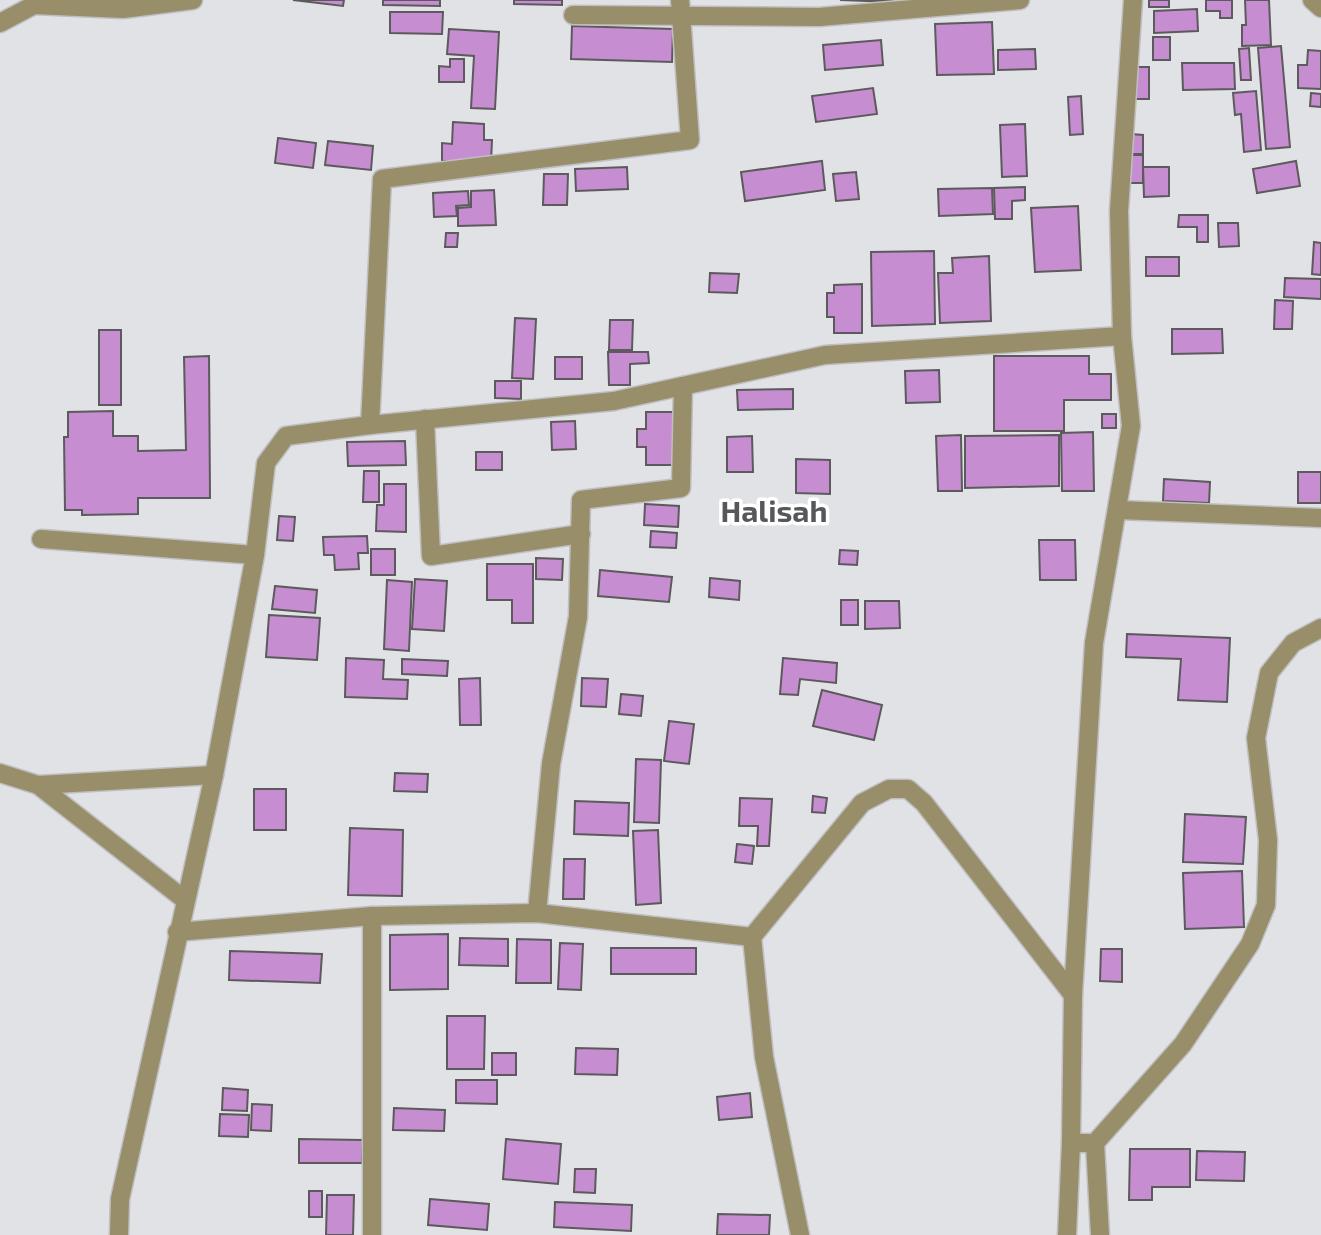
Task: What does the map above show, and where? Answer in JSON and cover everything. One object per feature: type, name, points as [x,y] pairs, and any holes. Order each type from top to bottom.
[{"type":"street","points":[[0,23],[34,5],[123,9],[193,0]]},
{"type":"street","points":[[573,15],[680,8],[819,17],[1020,0]]},
{"type":"street","points":[[1067,1235],[1073,995],[1094,643],[1131,426],[1122,336],[1119,211],[1133,0]]},
{"type":"street","points":[[1311,0],[1321,8]]},
{"type":"street","points":[[370,425],[382,179],[690,140],[680,8]]},
{"type":"street","points":[[119,1235],[120,1199],[177,932],[214,775],[255,555],[266,463],[286,436],[425,419],[614,401],[825,355],[1122,336]]},
{"type":"street","points":[[537,913],[551,764],[578,617],[581,500],[681,488],[683,386]]},
{"type":"street","points":[[425,419],[431,556],[581,534]]},
{"type":"street","points":[[1118,510],[1321,518]]},
{"type":"street","points":[[41,539],[255,555]]},
{"type":"street","points":[[1100,1235],[1095,1143],[1183,1044],[1250,944],[1266,905],[1268,840],[1256,738],[1269,673],[1293,643],[1321,628]]},
{"type":"street","points":[[0,773],[38,785],[185,900]]},
{"type":"street","points":[[38,785],[214,775]]},
{"type":"street","points":[[800,1235],[764,1057],[752,937],[862,803],[889,789],[908,789],[924,803],[1073,995]]},
{"type":"street","points":[[177,932],[372,916],[537,913],[752,937]]},
{"type":"street","points":[[372,916],[372,1235]]},
{"type":"street","points":[[1071,1143],[1095,1143]]},
{"type":"building","points":[[293,0],[344,0],[343,6]]},
{"type":"building","points":[[383,0],[440,0],[440,6],[383,5]]},
{"type":"building","points":[[514,0],[562,0],[562,5],[514,4]]},
{"type":"building","points":[[840,0],[892,0],[892,2]]},
{"type":"building","points":[[1149,0],[1169,0],[1169,7],[1149,7]]},
{"type":"building","points":[[1206,0],[1232,0],[1232,18],[1220,18],[1220,11],[1206,11]]},
{"type":"building","points":[[1245,0],[1269,0],[1271,45],[1242,46],[1242,25],[1246,25]]},
{"type":"building","points":[[1197,9],[1198,31],[1154,33],[1154,11]]},
{"type":"building","points":[[390,12],[443,12],[442,34],[390,33]]},
{"type":"building","points":[[992,22],[994,74],[937,75],[935,24]]},
{"type":"building","points":[[572,26],[673,29],[672,62],[571,59]]},
{"type":"building","points":[[449,29],[499,32],[495,109],[471,108],[474,56],[447,54]]},
{"type":"building","points":[[1153,37],[1170,37],[1170,60],[1153,60]]},
{"type":"building","points":[[881,40],[883,65],[825,70],[823,45]]},
{"type":"building","points":[[1281,46],[1290,147],[1266,149],[1258,48]]},
{"type":"building","points":[[1249,48],[1251,80],[1241,80],[1239,49]]},
{"type":"building","points":[[1035,49],[1036,69],[998,70],[998,50]]},
{"type":"building","points":[[1308,50],[1321,51],[1321,89],[1298,88],[1298,65],[1307,65]]},
{"type":"building","points":[[450,59],[464,59],[464,82],[439,82],[439,66],[450,67]]},
{"type":"building","points":[[1182,63],[1234,63],[1235,89],[1183,90]]},
{"type":"building","points":[[1133,67],[1149,67],[1149,99],[1133,99]]},
{"type":"building","points":[[873,88],[877,114],[816,122],[812,96]]},
{"type":"building","points":[[1256,91],[1261,150],[1244,152],[1241,114],[1235,115],[1233,93]]},
{"type":"building","points":[[1311,93],[1321,94],[1321,107],[1310,106]]},
{"type":"building","points":[[1081,96],[1083,134],[1070,135],[1068,97]]},
{"type":"building","points":[[453,122],[484,124],[484,140],[492,140],[491,163],[442,161],[442,143],[452,144]]},
{"type":"building","points":[[1025,124],[1027,176],[1002,177],[1000,125]]},
{"type":"building","points":[[1131,134],[1143,135],[1143,154],[1130,154]]},
{"type":"building","points":[[278,138],[316,143],[313,168],[275,163]]},
{"type":"building","points":[[328,141],[373,146],[371,170],[325,165]]},
{"type":"building","points":[[1127,155],[1143,155],[1143,183],[1127,183]]},
{"type":"building","points":[[822,161],[825,190],[745,201],[741,172]]},
{"type":"building","points":[[1296,161],[1300,186],[1257,193],[1253,169]]},
{"type":"building","points":[[627,167],[628,189],[576,191],[575,169]]},
{"type":"building","points":[[1143,167],[1169,167],[1169,196],[1144,197]]},
{"type":"building","points":[[856,172],[859,199],[836,201],[833,174]]},
{"type":"building","points":[[544,174],[568,174],[567,205],[543,205]]},
{"type":"building","points":[[1025,187],[1025,200],[1012,201],[1012,219],[995,219],[994,188]]},
{"type":"building","points":[[992,188],[993,214],[939,216],[938,189]]},
{"type":"building","points":[[494,190],[496,225],[458,226],[458,208],[471,207],[471,191]]},
{"type":"building","points":[[468,191],[469,205],[456,206],[457,216],[434,217],[433,193]]},
{"type":"building","points":[[1078,206],[1081,270],[1035,272],[1031,208]]},
{"type":"building","points":[[1179,215],[1208,215],[1208,242],[1197,242],[1197,227],[1178,227]]},
{"type":"building","points":[[1218,223],[1238,223],[1239,246],[1219,247]]},
{"type":"building","points":[[446,233],[458,233],[457,247],[445,247]]},
{"type":"building","points":[[1314,242],[1321,243],[1321,275],[1312,274]]},
{"type":"building","points":[[934,251],[935,324],[872,326],[871,252]]},
{"type":"building","points":[[989,256],[991,321],[940,323],[938,273],[953,273],[952,258]]},
{"type":"building","points":[[1146,257],[1179,257],[1179,276],[1146,276]]},
{"type":"building","points":[[710,273],[739,274],[737,293],[709,292]]},
{"type":"building","points":[[1285,278],[1321,279],[1321,299],[1284,297]]},
{"type":"building","points":[[862,284],[862,333],[834,333],[834,317],[827,317],[827,293],[834,293],[834,285]]},
{"type":"building","points":[[1275,300],[1293,301],[1292,329],[1274,329]]},
{"type":"building","points":[[515,318],[536,319],[533,379],[512,378]]},
{"type":"building","points":[[610,320],[633,320],[632,350],[609,350]]},
{"type":"building","points":[[1172,329],[1222,329],[1223,353],[1172,354]]},
{"type":"building","points":[[99,330],[121,330],[121,405],[99,405]]},
{"type":"building","points":[[608,352],[648,352],[649,363],[630,364],[630,385],[609,385]]},
{"type":"building","points":[[209,356],[210,498],[138,498],[138,514],[82,515],[82,510],[65,510],[64,437],[68,437],[68,412],[113,411],[113,436],[138,436],[138,451],[186,450],[184,357]]},
{"type":"building","points":[[994,356],[1089,356],[1089,374],[1111,374],[1111,400],[1064,400],[1064,431],[994,431]]},
{"type":"building","points":[[555,357],[582,357],[582,379],[555,379]]},
{"type":"building","points":[[939,370],[940,402],[906,403],[905,371]]},
{"type":"building","points":[[495,381],[521,381],[521,399],[495,398]]},
{"type":"building","points":[[793,389],[793,409],[738,410],[737,390]]},
{"type":"building","points":[[646,412],[675,412],[675,465],[646,465],[646,447],[637,447],[637,429],[646,429]]},
{"type":"building","points":[[1102,414],[1116,414],[1116,428],[1102,428]]},
{"type":"building","points":[[575,421],[576,449],[552,450],[551,422]]},
{"type":"building","points":[[1093,432],[1094,491],[1062,491],[1061,433]]},
{"type":"building","points":[[961,435],[962,491],[938,491],[936,436]]},
{"type":"building","points":[[1059,435],[1059,486],[965,488],[965,436]]},
{"type":"building","points":[[752,436],[753,472],[727,472],[727,437]]},
{"type":"building","points":[[405,441],[406,465],[348,466],[347,442]]},
{"type":"building","points":[[476,452],[502,452],[502,470],[476,470]]},
{"type":"building","points":[[796,459],[830,460],[830,494],[796,493]]},
{"type":"building","points":[[364,471],[379,471],[379,502],[363,502]]},
{"type":"building","points":[[1298,472],[1321,472],[1321,503],[1298,503]]},
{"type":"building","points":[[1164,479],[1210,482],[1209,503],[1163,501]]},
{"type":"building","points":[[384,484],[406,484],[406,532],[376,531],[377,505],[384,505]]},
{"type":"building","points":[[645,504],[679,506],[678,527],[644,525]]},
{"type":"building","points":[[279,516],[295,517],[293,541],[277,540]]},
{"type":"building","points":[[651,531],[677,533],[676,548],[650,547]]},
{"type":"building","points":[[367,536],[368,553],[358,553],[359,569],[335,570],[334,555],[324,555],[323,537]]},
{"type":"building","points":[[1039,540],[1075,540],[1076,580],[1040,580]]},
{"type":"building","points":[[371,549],[395,549],[395,575],[371,575]]},
{"type":"building","points":[[840,550],[858,551],[857,565],[839,564]]},
{"type":"building","points":[[536,558],[563,559],[562,580],[536,579]]},
{"type":"building","points":[[487,564],[533,564],[533,623],[512,623],[512,600],[487,600]]},
{"type":"building","points":[[600,570],[672,577],[669,602],[598,596]]},
{"type":"building","points":[[710,578],[740,581],[739,600],[709,597]]},
{"type":"building","points":[[415,579],[447,581],[444,631],[412,629]]},
{"type":"building","points":[[387,580],[412,582],[409,651],[384,649]]},
{"type":"building","points":[[275,586],[317,590],[315,613],[272,609]]},
{"type":"building","points":[[841,600],[858,600],[858,625],[841,625]]},
{"type":"building","points":[[865,601],[899,601],[900,628],[865,629]]},
{"type":"building","points":[[269,615],[320,618],[317,660],[266,657]]},
{"type":"building","points":[[1127,634],[1230,638],[1227,702],[1178,700],[1181,659],[1126,657]]},
{"type":"building","points":[[346,658],[384,660],[383,679],[408,680],[407,699],[345,697]]},
{"type":"building","points":[[783,658],[837,663],[836,683],[800,679],[798,695],[780,694]]},
{"type":"building","points":[[402,659],[448,661],[447,676],[402,674]]},
{"type":"building","points":[[480,678],[481,725],[460,725],[459,679]]},
{"type":"building","points":[[582,678],[608,679],[606,707],[581,706]]},
{"type":"building","points":[[822,690],[882,705],[874,740],[813,726]]},
{"type":"building","points":[[621,694],[643,696],[641,716],[619,714]]},
{"type":"building","points":[[669,721],[694,724],[689,764],[664,761]]},
{"type":"building","points":[[636,759],[661,760],[659,823],[634,822]]},
{"type":"building","points":[[395,773],[428,774],[427,792],[394,791]]},
{"type":"building","points":[[254,789],[286,789],[286,830],[254,830]]},
{"type":"building","points":[[813,796],[827,798],[825,813],[812,812]]},
{"type":"building","points":[[740,798],[772,799],[769,846],[757,846],[758,826],[739,826]]},
{"type":"building","points":[[575,801],[629,803],[628,836],[574,834]]},
{"type":"building","points":[[1185,814],[1246,817],[1243,864],[1183,862]]},
{"type":"building","points":[[350,828],[403,830],[402,896],[348,895]]},
{"type":"building","points":[[658,830],[661,903],[636,905],[633,831]]},
{"type":"building","points":[[737,844],[754,846],[752,864],[735,862]]},
{"type":"building","points":[[564,859],[585,859],[584,899],[563,899]]},
{"type":"building","points":[[1242,871],[1244,927],[1185,929],[1183,873]]},
{"type":"building","points":[[448,934],[448,989],[390,990],[390,935]]},
{"type":"building","points":[[460,938],[508,939],[508,966],[459,965]]},
{"type":"building","points":[[517,939],[551,940],[551,983],[516,983]]},
{"type":"building","points":[[560,943],[583,944],[581,990],[558,989]]},
{"type":"building","points":[[611,948],[696,948],[696,974],[611,974]]},
{"type":"building","points":[[1101,949],[1122,949],[1122,982],[1100,981]]},
{"type":"building","points":[[230,951],[322,954],[320,983],[229,980]]},
{"type":"building","points":[[447,1016],[485,1016],[484,1069],[447,1069]]},
{"type":"building","points":[[576,1048],[618,1049],[617,1075],[575,1074]]},
{"type":"building","points":[[492,1053],[516,1053],[516,1075],[492,1075]]},
{"type":"building","points":[[456,1080],[497,1080],[497,1104],[456,1103]]},
{"type":"building","points":[[223,1088],[248,1090],[247,1111],[222,1110]]},
{"type":"building","points":[[750,1093],[752,1117],[719,1120],[717,1097]]},
{"type":"building","points":[[252,1104],[272,1105],[271,1131],[251,1130]]},
{"type":"building","points":[[394,1108],[445,1110],[444,1131],[393,1130]]},
{"type":"building","points":[[220,1114],[249,1115],[248,1137],[219,1136]]},
{"type":"building","points":[[299,1139],[363,1140],[362,1163],[299,1163]]},
{"type":"building","points":[[506,1139],[561,1144],[558,1184],[503,1179]]},
{"type":"building","points":[[1130,1149],[1190,1149],[1190,1187],[1152,1187],[1152,1200],[1129,1200]]},
{"type":"building","points":[[1197,1151],[1245,1152],[1244,1181],[1196,1180]]},
{"type":"building","points":[[575,1169],[596,1169],[595,1193],[574,1192]]},
{"type":"building","points":[[309,1191],[322,1191],[322,1217],[309,1217]]},
{"type":"building","points":[[327,1195],[354,1195],[353,1235],[326,1235]]},
{"type":"building","points":[[430,1199],[489,1204],[487,1230],[428,1225]]},
{"type":"building","points":[[555,1202],[632,1205],[631,1231],[554,1227]]},
{"type":"building","points":[[718,1214],[770,1215],[769,1235],[717,1235]]},
{"type":"district","name":"Halisah","points":[[774,510]]}]
